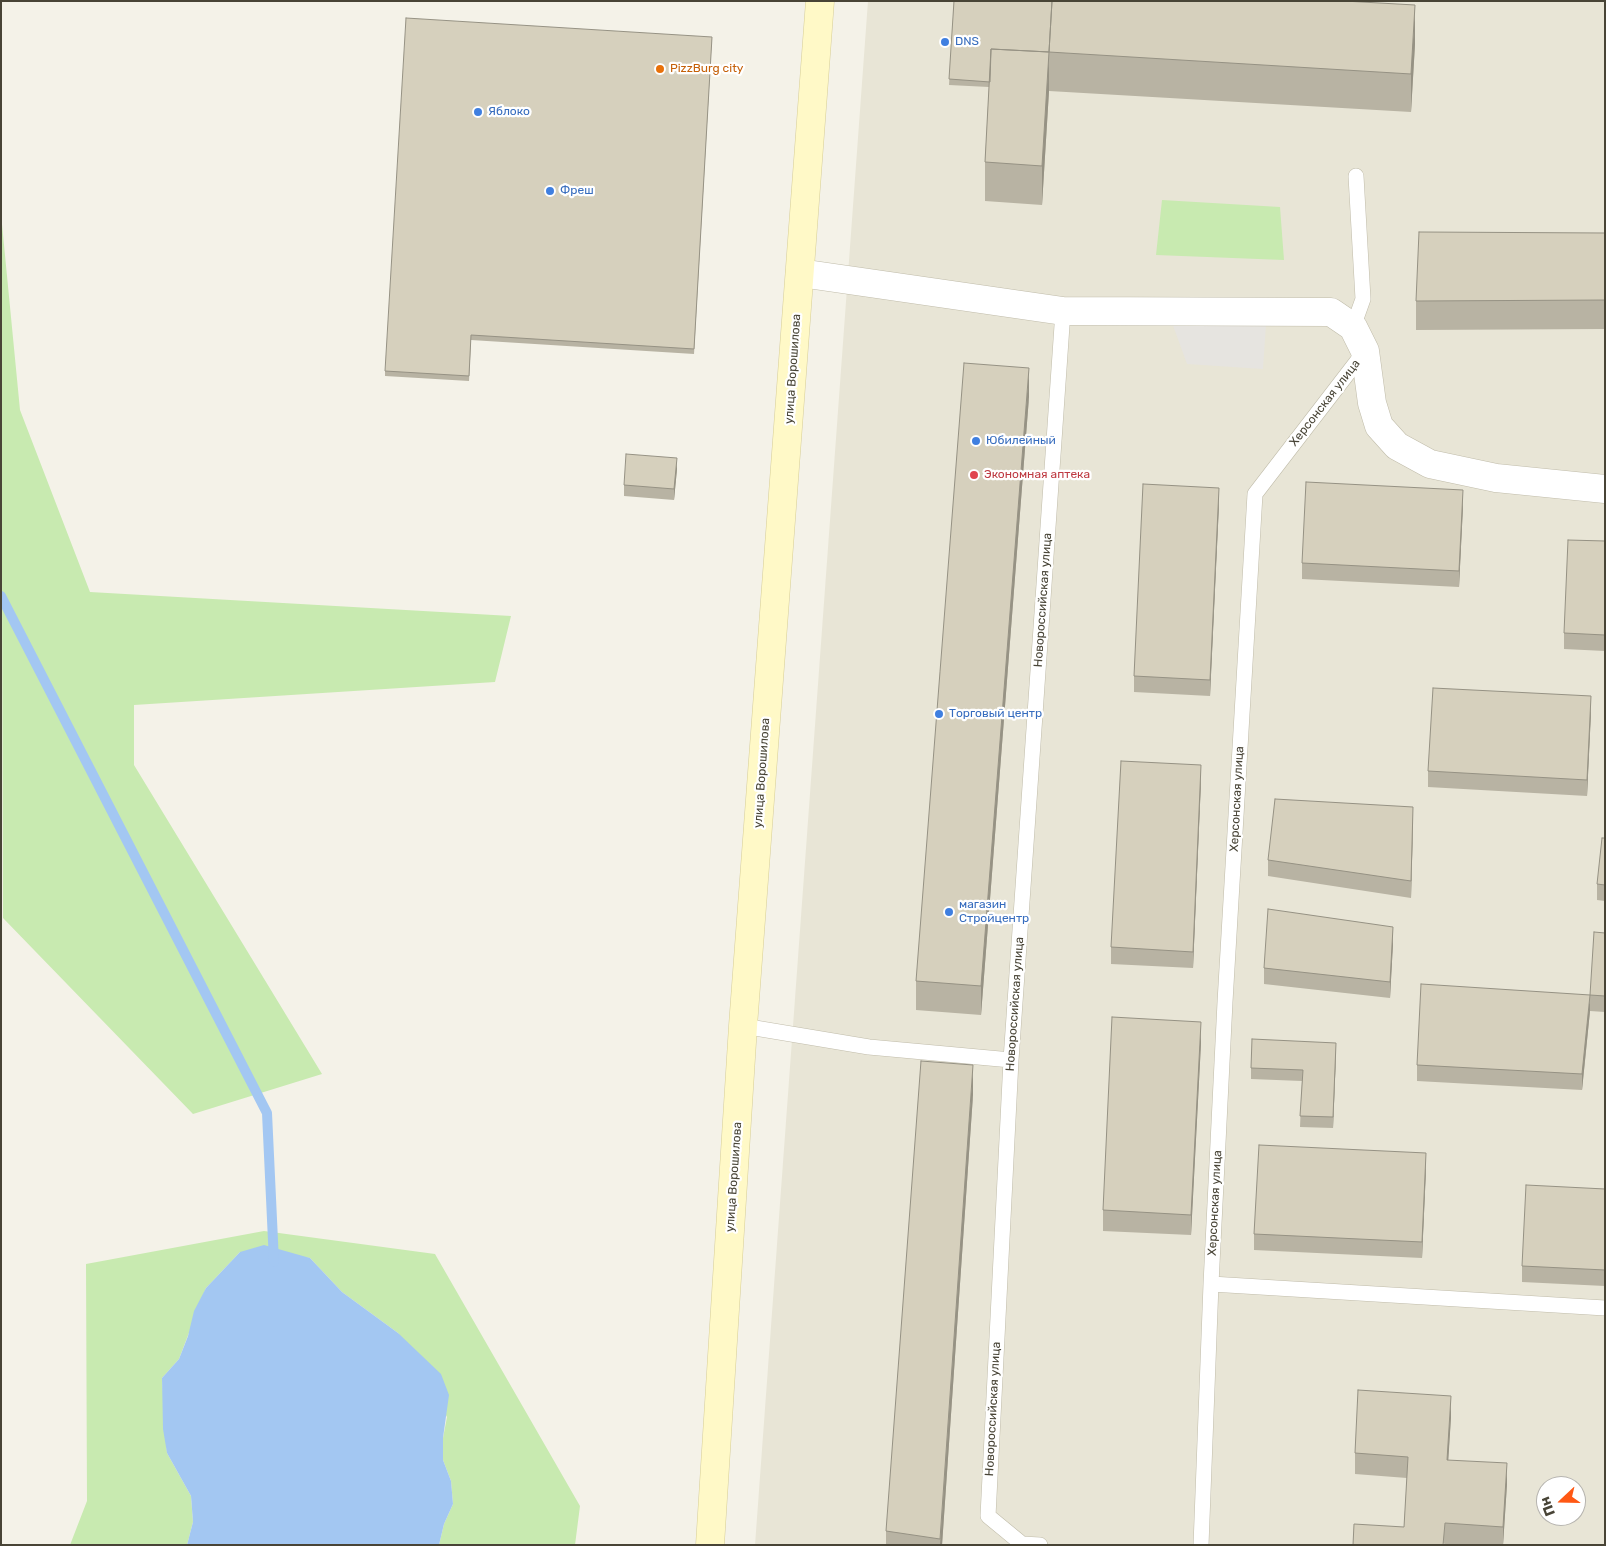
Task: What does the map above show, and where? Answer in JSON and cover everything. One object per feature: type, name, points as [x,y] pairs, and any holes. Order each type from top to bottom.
[{"type":"main road","name":"улица Ворошилова","points":[[710,1545],[743,1026],[820,1]]},
{"type":"street","points":[[800,273],[1063,311],[1331,312],[1353,327],[1365,351],[1372,403],[1379,426],[1397,446],[1430,464],[1496,478],[1605,489]]},
{"type":"lane","points":[[1353,327],[1363,299],[1356,176]]},
{"type":"lane","name":"Новороссийская улица","points":[[1040,1545],[1022,1544],[988,1516],[1011,1060],[1063,311]]},
{"type":"lane","name":"Херсонская улица","points":[[1201,1545],[1211,1284],[1225,1002],[1255,494],[1365,351]]},
{"type":"lane","points":[[743,1026],[870,1047],[1011,1060]]},
{"type":"lane","points":[[1211,1284],[1605,1308]]},
{"type":"shaded area","points":[[868,1],[1605,1],[1605,1545],[755,1545]]},
{"type":"shaded area","points":[[1171,320],[1266,325],[1263,369],[1187,364]]},
{"type":"green space","points":[[1162,200],[1280,207],[1284,260],[1156,255]]},
{"type":"green space","points":[[1,214],[20,410],[90,592],[511,616],[495,682],[134,705],[134,765],[322,1074],[193,1114],[3,918]]},
{"type":"green space","points":[[264,1231],[435,1254],[580,1506],[575,1545],[439,1545],[444,1524],[453,1504],[451,1481],[443,1460],[443,1438],[447,1417],[398,1333],[342,1292],[310,1258],[240,1252],[206,1288],[179,1359],[162,1378],[167,1453],[191,1496],[193,1522],[187,1545],[70,1545],[87,1501],[86,1264]]},
{"type":"water","points":[[264,1245],[310,1258],[342,1292],[398,1333],[441,1374],[449,1395],[443,1438],[443,1460],[451,1481],[453,1504],[444,1524],[439,1545],[187,1545],[193,1522],[191,1496],[167,1453],[163,1429],[162,1378],[179,1359],[188,1336],[194,1311],[206,1288],[240,1252]]},
{"type":"building","points":[[954,1],[1052,1],[1049,52],[991,49],[990,82],[949,79]]},
{"type":"building","points":[[1052,1],[1344,1],[1415,5],[1411,74],[1049,52]]},
{"type":"building","name":"Фреш","points":[[406,18],[712,37],[694,349],[471,335],[469,376],[385,371]]},
{"type":"building","points":[[991,49],[1049,52],[1042,166],[985,162]]},
{"type":"building","points":[[1419,232],[1605,233],[1605,300],[1416,301]]},
{"type":"building","points":[[964,363],[1029,368],[981,986],[916,981]]},
{"type":"building","points":[[626,454],[677,458],[674,489],[624,485]]},
{"type":"building","points":[[1306,482],[1463,490],[1459,571],[1302,563]]},
{"type":"building","points":[[1143,484],[1219,488],[1210,680],[1134,676]]},
{"type":"building","points":[[1568,540],[1605,541],[1605,635],[1564,633]]},
{"type":"building","points":[[1433,688],[1591,696],[1587,780],[1428,771]]},
{"type":"building","points":[[1121,761],[1201,765],[1193,952],[1111,947]]},
{"type":"building","points":[[1275,799],[1413,807],[1411,881],[1268,860]]},
{"type":"building","points":[[1602,838],[1605,838],[1605,885],[1597,884]]},
{"type":"building","points":[[1268,909],[1393,927],[1390,982],[1264,968]]},
{"type":"building","points":[[1594,932],[1605,933],[1605,996],[1590,995]]},
{"type":"building","points":[[1421,984],[1590,995],[1582,1074],[1417,1065]]},
{"type":"building","points":[[1112,1017],[1201,1022],[1191,1215],[1103,1210]]},
{"type":"building","points":[[1252,1039],[1336,1043],[1333,1117],[1300,1116],[1303,1070],[1251,1068]]},
{"type":"building","points":[[921,1061],[973,1065],[940,1539],[886,1531]]},
{"type":"building","points":[[1259,1145],[1426,1153],[1422,1242],[1254,1234]]},
{"type":"building","points":[[1526,1185],[1605,1189],[1605,1270],[1522,1266]]},
{"type":"building","points":[[1358,1390],[1451,1396],[1447,1460],[1507,1463],[1503,1527],[1445,1523],[1443,1545],[1353,1545],[1354,1524],[1404,1527],[1408,1457],[1355,1453]]},
{"type":"waterway","points":[[1,596],[267,1113],[274,1262]]},
{"type":"place","name":"DNS","points":[[945,42]]},
{"type":"place","name":"PizzBurg city","points":[[660,69]]},
{"type":"place","name":"Яблоко","points":[[478,112]]},
{"type":"place","name":"Фреш","points":[[550,191]]},
{"type":"place","name":"Юбилейный","points":[[976,441]]},
{"type":"place","name":"Экономная аптека","points":[[974,475]]},
{"type":"place","name":"Торговый центр","points":[[939,714]]},
{"type":"place","name":"магазин Стройцентр","points":[[949,912]]}]
